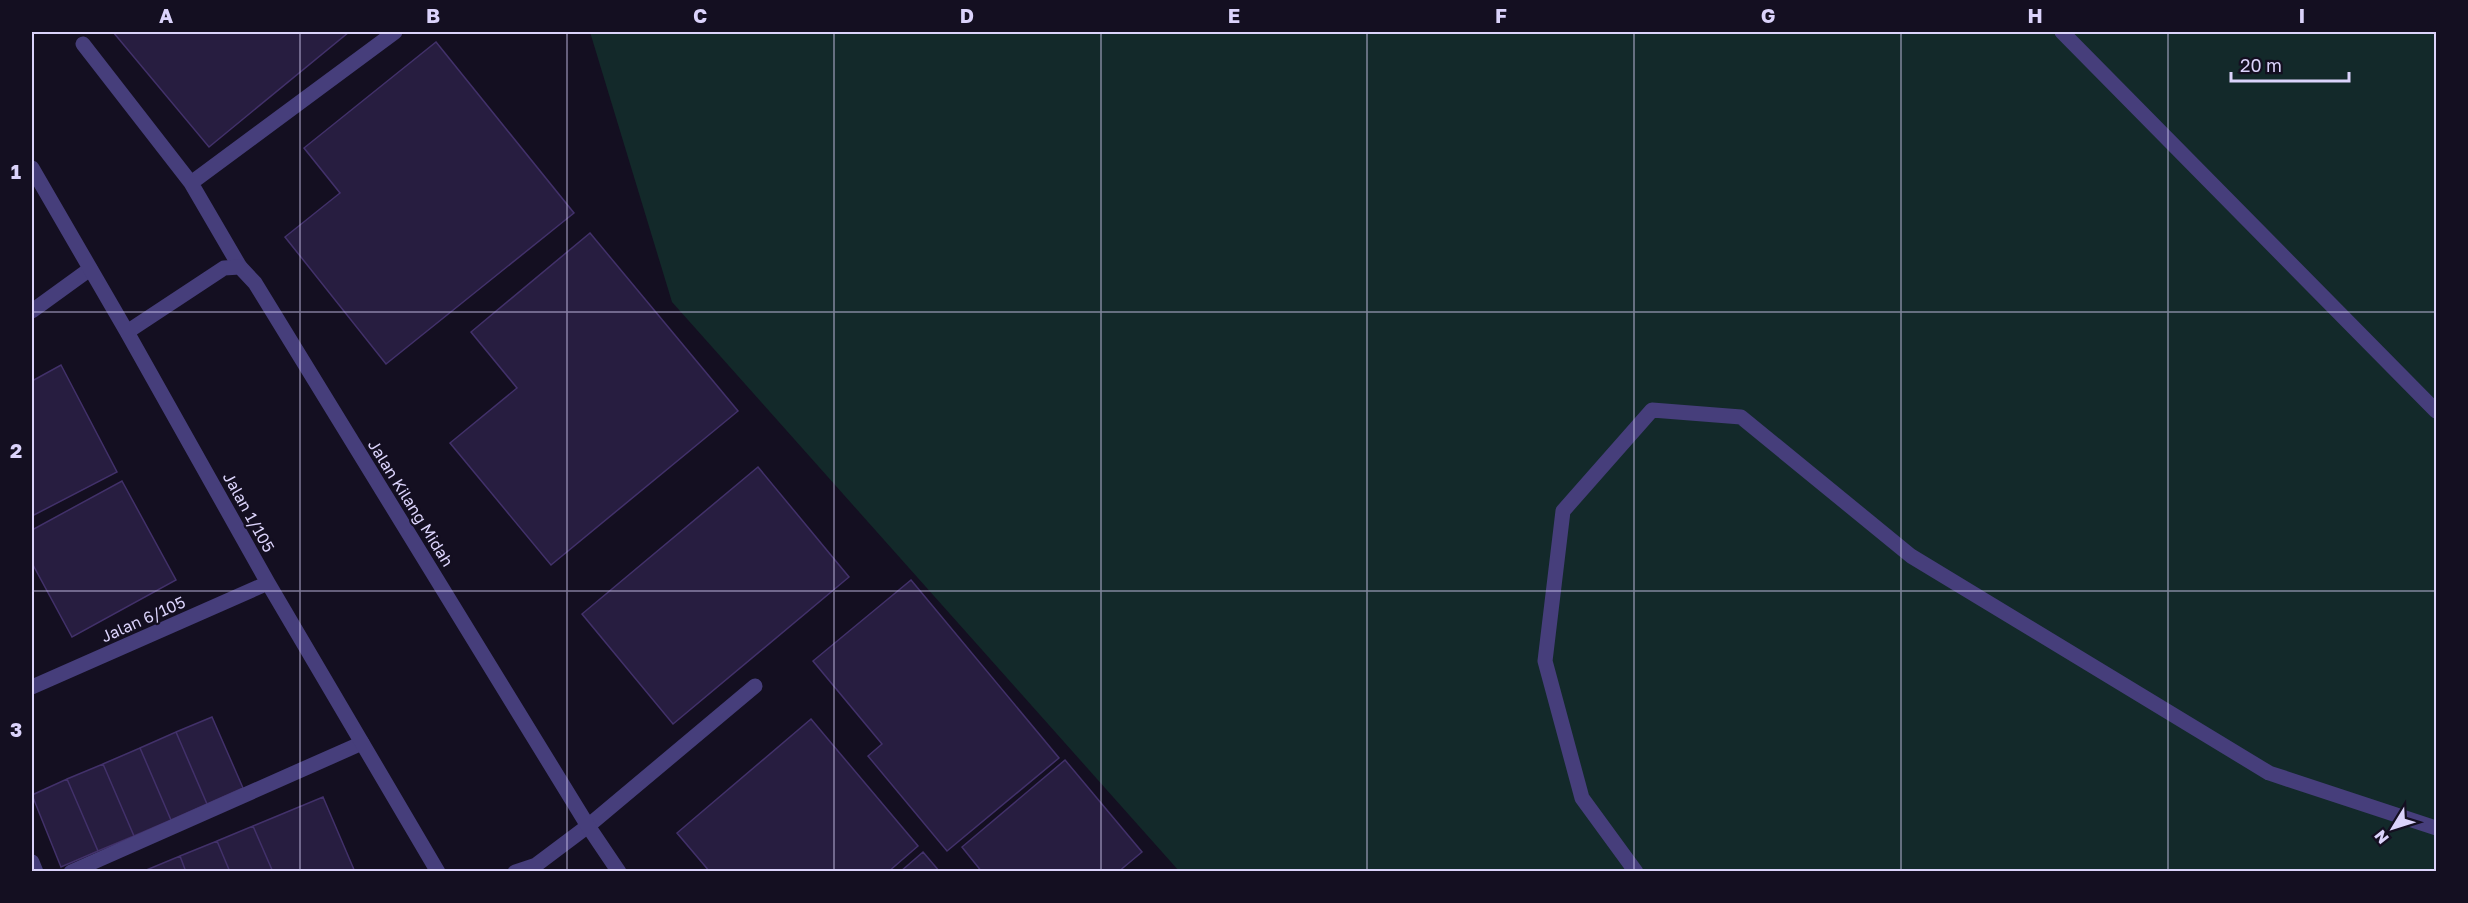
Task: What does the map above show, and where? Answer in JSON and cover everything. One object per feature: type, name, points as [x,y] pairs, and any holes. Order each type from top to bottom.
[{"type":"street","points":[[191,183],[395,32]]},
{"type":"street","points":[[2062,32],[2436,411]]},
{"type":"street","name":"Jalan Kilang Midah","points":[[83,44],[191,183],[240,267],[255,283],[588,826],[619,872]]},
{"type":"street","name":"Jalan 1/105","points":[[32,169],[127,332],[268,583],[438,872]]},
{"type":"street","points":[[127,332],[224,268],[240,267]]},
{"type":"street","points":[[32,311],[90,268]]},
{"type":"street","points":[[1636,872],[1582,798],[1545,661],[1563,511],[1652,410],[1741,417],[1911,556],[2269,773],[2436,828]]},
{"type":"street","name":"Jalan 6/105","points":[[32,687],[268,583]]},
{"type":"street","points":[[515,872],[536,866],[588,826],[755,686]]},
{"type":"street","points":[[71,872],[362,743]]},
{"type":"street","points":[[32,862],[36,872]]},
{"type":"green space","points":[[590,32],[2436,32],[2436,871],[1179,871],[672,302]]},
{"type":"building","points":[[113,32],[349,32],[209,147]]},
{"type":"building","points":[[436,42],[574,213],[386,364],[285,237],[340,193],[304,148]]},
{"type":"building","points":[[590,233],[738,411],[551,565],[450,443],[517,388],[471,332]]},
{"type":"building","points":[[61,365],[117,472],[32,516],[32,381]]},
{"type":"building","points":[[758,467],[849,577],[673,724],[582,614]]},
{"type":"building","points":[[122,481],[176,580],[72,637],[32,563],[32,530]]},
{"type":"building","points":[[911,580],[1059,758],[947,851],[868,756],[882,744],[813,661]]},
{"type":"building","points":[[212,717],[243,788],[207,804],[176,732]]},
{"type":"building","points":[[811,719],[918,846],[888,872],[710,872],[677,833]]},
{"type":"building","points":[[176,732],[207,804],[171,820],[140,748]]},
{"type":"building","points":[[140,748],[171,820],[134,836],[103,764]]},
{"type":"building","points":[[1065,760],[1142,852],[1118,872],[982,872],[962,847]]},
{"type":"building","points":[[103,764],[134,836],[98,851],[67,779]]},
{"type":"building","points":[[67,779],[98,851],[61,867],[32,795]]},
{"type":"building","points":[[323,797],[355,872],[273,872],[253,826]]},
{"type":"building","points":[[253,826],[273,872],[230,872],[217,841]]},
{"type":"building","points":[[217,841],[230,872],[186,872],[180,856]]},
{"type":"building","points":[[923,852],[940,872],[900,872]]},
{"type":"building","points":[[180,856],[186,872],[144,871]]}]
